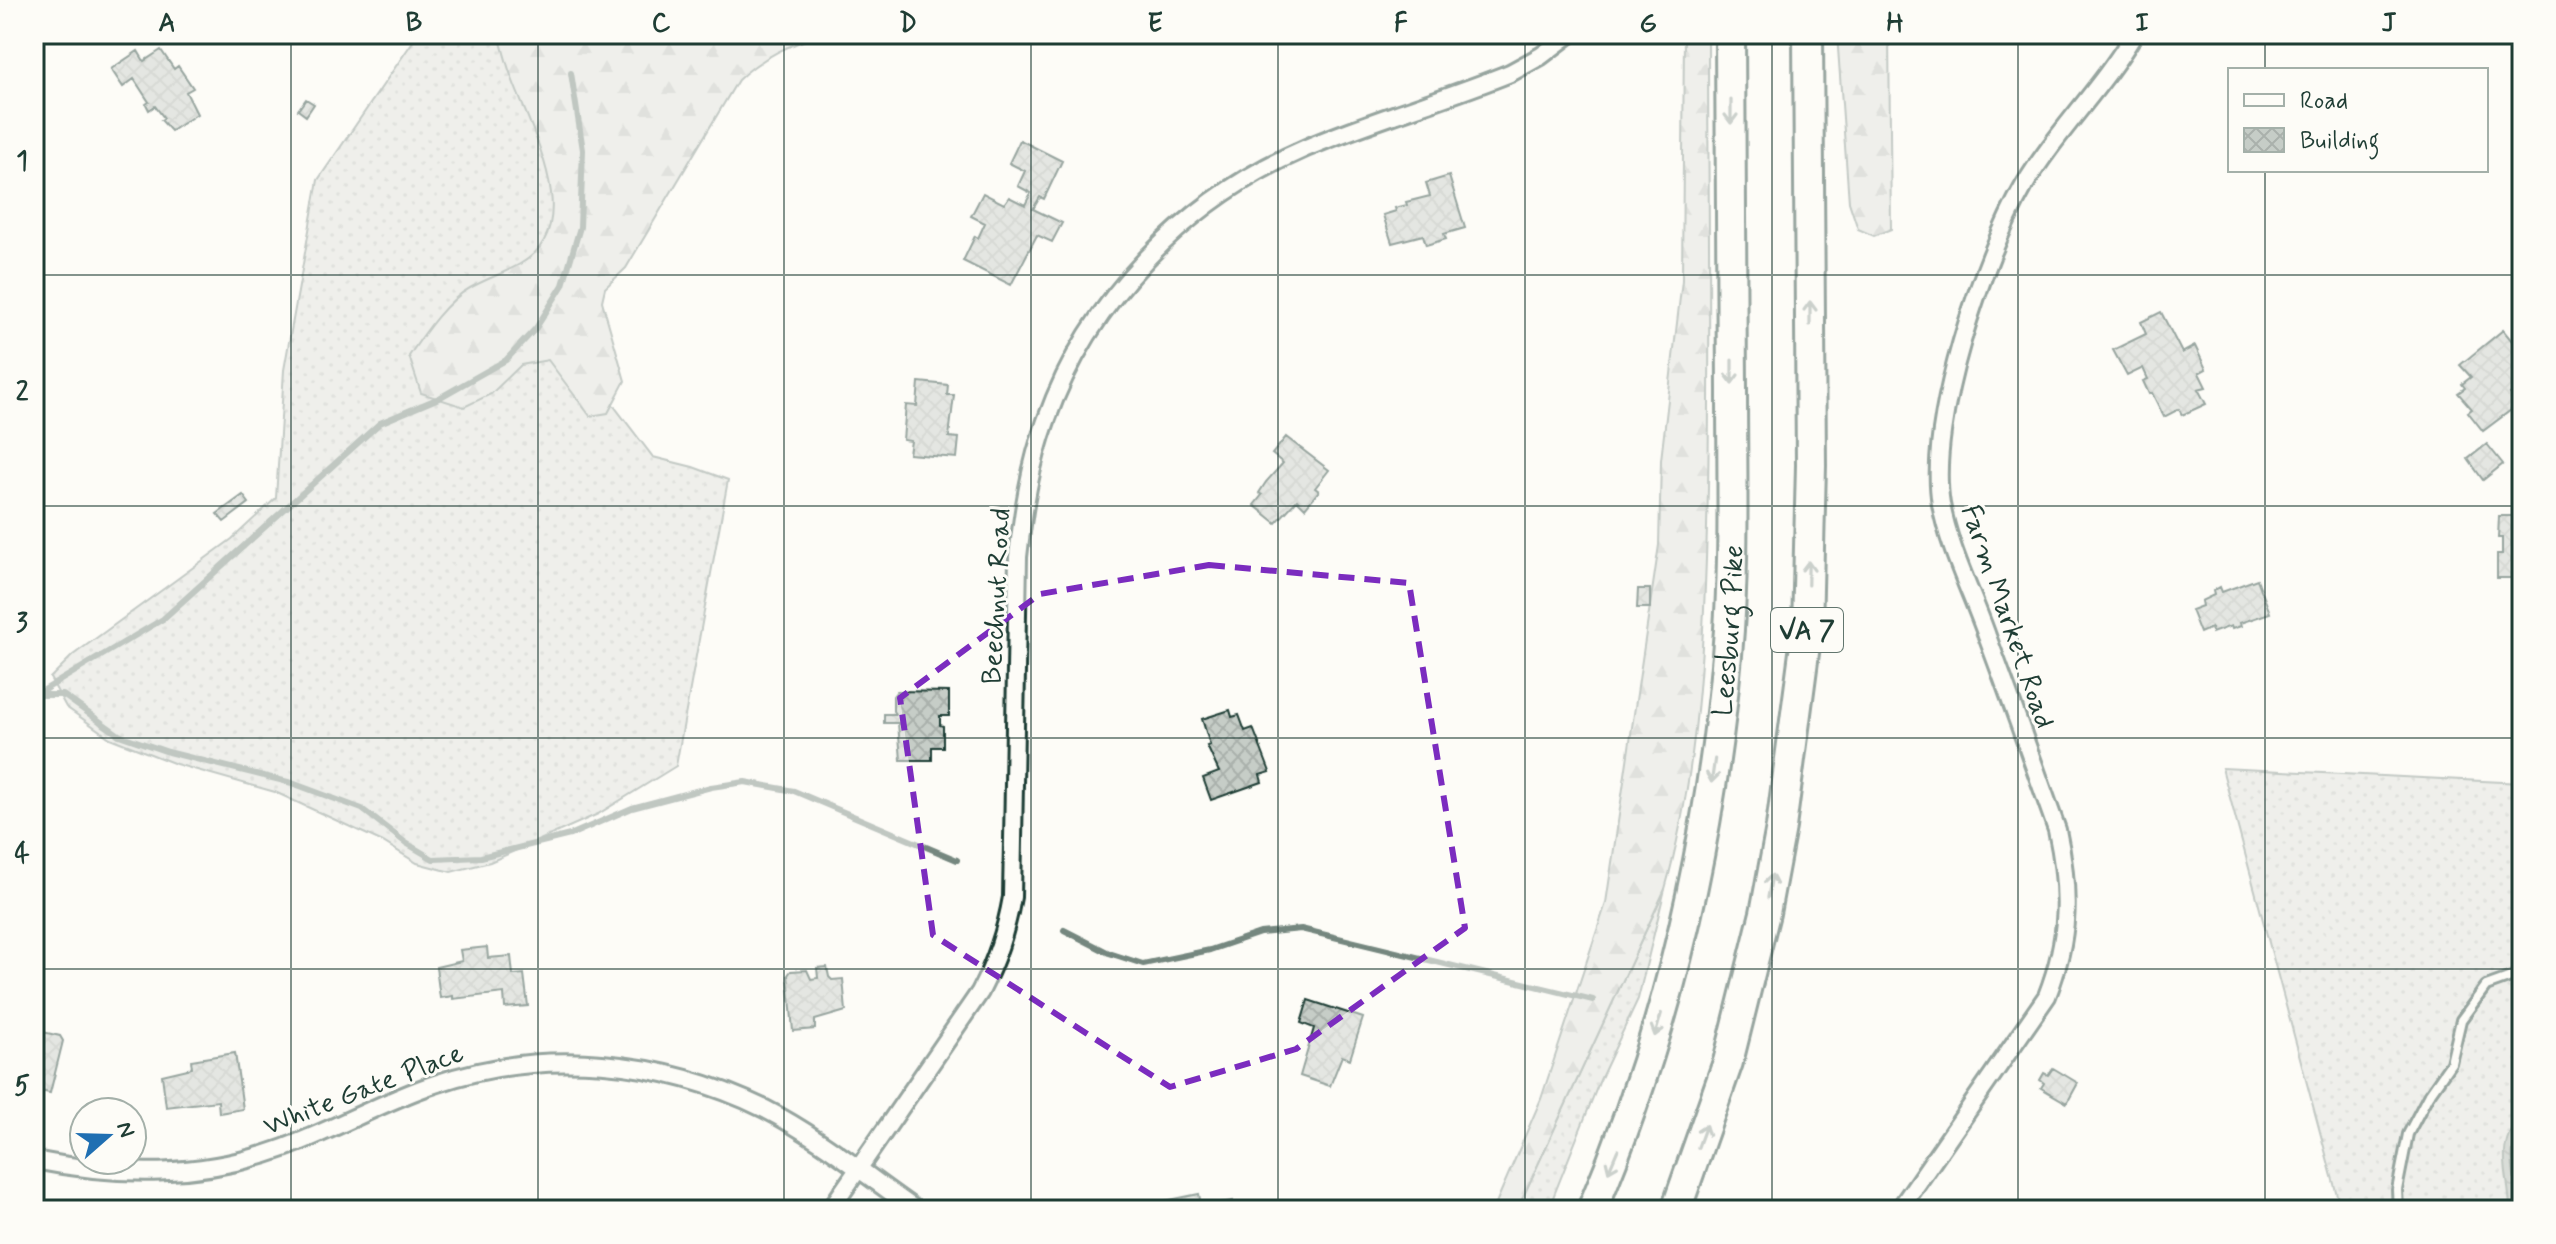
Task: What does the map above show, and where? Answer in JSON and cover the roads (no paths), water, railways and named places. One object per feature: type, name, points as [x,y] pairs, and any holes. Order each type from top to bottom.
[{"type":"highway","name":"Leesburg Pike","points":[[1592,1210],[1622,1140],[1667,994],[1708,809],[1718,732],[1727,654],[1733,551],[1730,34]]},
{"type":"highway","name":"VA 7","points":[[1676,1210],[1728,1062],[1765,913],[1783,811],[1807,630],[1811,465],[1808,34]]},
{"type":"street","name":"Beechnut Road","points":[[830,1210],[980,992],[1006,932],[1012,897],[1018,557],[1024,508],[1046,420],[1090,332],[1145,260],[1181,226],[1251,176],[1306,148],[1510,73],[1541,56],[1570,34]]},
{"type":"street","name":"Farm Market Road","points":[[1899,1210],[2047,996],[2058,969],[2066,935],[2065,867],[2057,830],[1941,504],[1940,436],[1979,288],[1996,242],[2024,186],[2134,34]]},
{"type":"street","name":"White Gate Place","points":[[34,1160],[82,1170],[132,1174],[210,1168],[248,1160],[286,1147],[436,1083],[492,1069],[563,1062],[606,1063],[648,1069],[729,1093],[800,1130],[916,1210]]},
{"type":"lane","points":[[2398,1210],[2397,1190],[2408,1134],[2428,1096],[2451,1063],[2461,1020],[2486,986],[2522,973]]},
{"type":"water","points":[[2522,1112],[2522,1210],[2510,1210],[2505,1149],[2513,1125]]},
{"type":"waterway","points":[[39,693],[163,619],[380,423],[439,398],[506,360],[536,328],[563,285],[580,227],[583,150],[571,73]]},
{"type":"waterway","points":[[38,695],[63,695],[119,735],[168,752],[292,783],[362,809],[406,843],[433,859],[481,857],[570,835],[632,808],[711,787],[745,782],[794,791],[957,860]]},
{"type":"waterway","points":[[1064,930],[1109,953],[1143,964],[1210,950],[1260,933],[1301,929],[1593,1000]]}]
